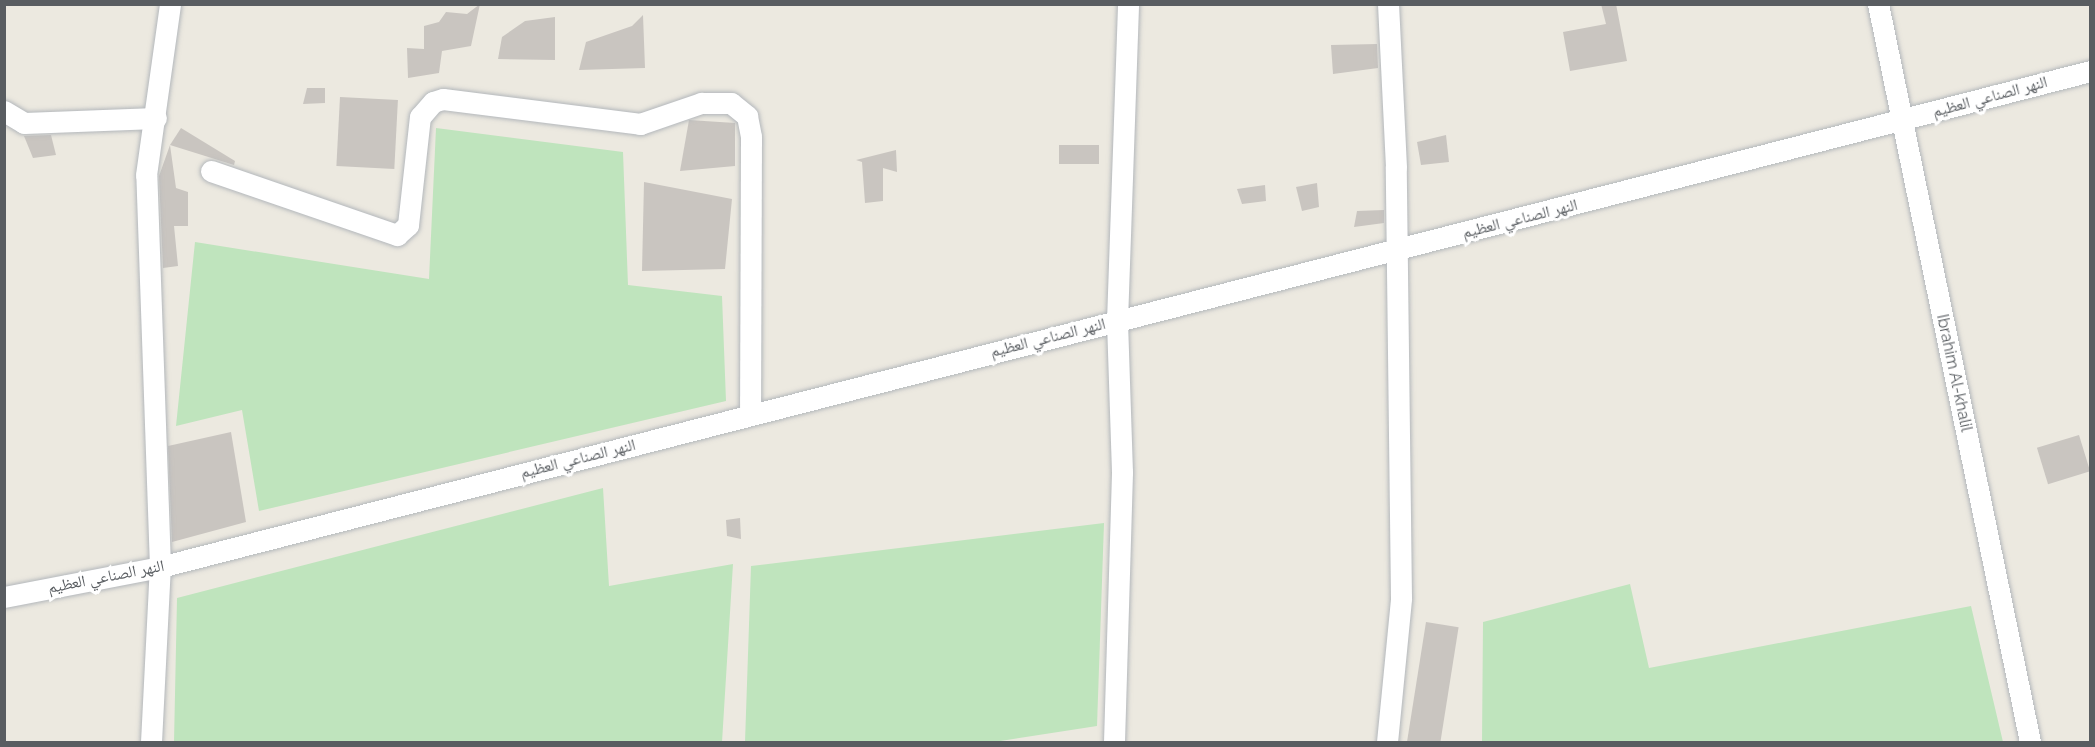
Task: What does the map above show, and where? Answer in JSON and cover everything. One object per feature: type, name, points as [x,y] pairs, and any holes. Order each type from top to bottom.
[{"type":"street","points":[[151,742],[160,567],[146,175],[156,118],[170,4]]},
{"type":"street","points":[[1114,742],[1122,472],[1117,321],[1128,4]]},
{"type":"street","points":[[1387,742],[1401,598],[1398,250],[1388,4]]},
{"type":"street","name":"Ibrahim Al-khalil","points":[[1878,4],[2030,742]]},
{"type":"street","name":"النهر الصناعي العظيم","points":[[4,597],[160,567],[2091,71]]},
{"type":"street","points":[[211,171],[397,235],[408,225],[420,117],[433,102],[443,99],[640,124],[701,103],[731,103],[747,116],[751,137],[750,415]]},
{"type":"street","points":[[4,111],[24,123],[156,118]]},
{"type":"green space","points":[[436,128],[623,152],[628,285],[722,296],[726,401],[259,511],[242,410],[176,426],[195,242],[429,279]]},
{"type":"green space","points":[[603,488],[609,586],[733,564],[722,742],[174,742],[177,598]]},
{"type":"green space","points":[[1104,523],[1097,726],[994,742],[745,742],[751,566]]},
{"type":"green space","points":[[1630,584],[1649,668],[1971,606],[2003,742],[1482,742],[1483,622]]},
{"type":"building","points":[[480,4],[471,46],[442,51],[439,73],[408,78],[407,48],[424,49],[424,26],[439,22],[446,12],[467,14]]},
{"type":"building","points":[[1601,4],[1616,4],[1627,61],[1570,71],[1563,32],[1606,24]]},
{"type":"building","points":[[643,15],[645,68],[579,70],[586,42],[632,26]]},
{"type":"building","points":[[555,17],[555,60],[498,59],[502,37],[525,21]]},
{"type":"building","points":[[1377,44],[1378,68],[1333,74],[1331,45]]},
{"type":"building","points":[[307,88],[325,88],[325,103],[303,104]]},
{"type":"building","points":[[340,97],[398,100],[394,169],[336,166]]},
{"type":"building","points":[[689,120],[735,123],[735,166],[680,171]]},
{"type":"building","points":[[181,128],[235,161],[234,165],[170,145]]},
{"type":"building","points":[[51,135],[56,155],[33,158],[24,136]]},
{"type":"building","points":[[1446,135],[1449,162],[1421,165],[1417,142]]},
{"type":"building","points":[[170,145],[176,188],[188,192],[188,226],[174,226],[178,266],[163,268],[159,176]]},
{"type":"building","points":[[1059,145],[1099,145],[1099,164],[1059,164]]},
{"type":"building","points":[[896,150],[897,172],[883,168],[883,201],[865,203],[862,162],[856,160]]},
{"type":"building","points":[[644,182],[732,199],[725,269],[642,271]]},
{"type":"building","points":[[1317,183],[1319,207],[1302,211],[1296,187]]},
{"type":"building","points":[[1265,185],[1266,201],[1242,204],[1237,189]]},
{"type":"building","points":[[1384,210],[1384,223],[1354,227],[1357,211]]},
{"type":"building","points":[[231,432],[246,522],[172,542],[168,446]]},
{"type":"building","points":[[2079,435],[2090,471],[2048,484],[2037,448]]},
{"type":"building","points":[[740,518],[741,539],[727,536],[726,520]]},
{"type":"building","points":[[1426,622],[1459,627],[1440,742],[1407,742]]}]
